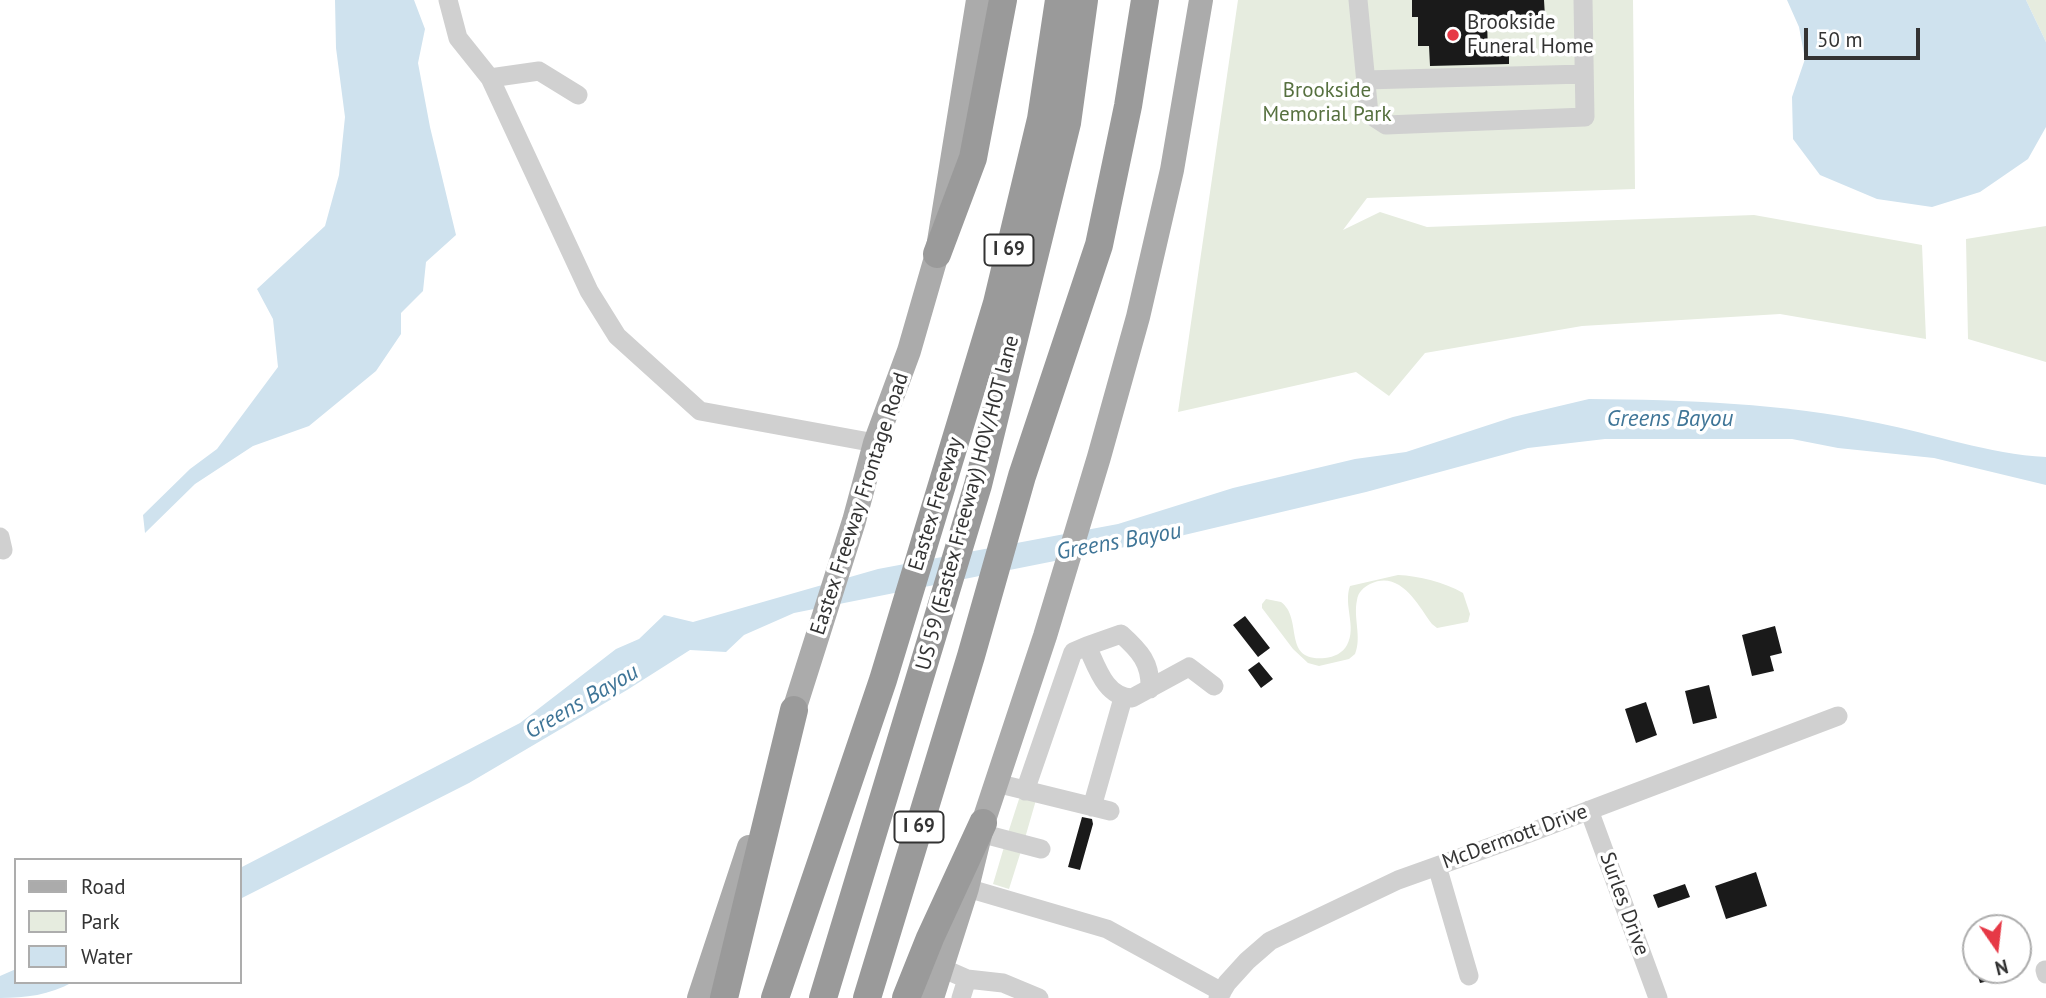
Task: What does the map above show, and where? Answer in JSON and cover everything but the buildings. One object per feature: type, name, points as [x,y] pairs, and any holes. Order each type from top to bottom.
[{"type":"highway","points":[[937,254],[973,158],[1003,0]]},
{"type":"highway","name":"Eastex Freeway","points":[[775,998],[883,680],[997,303],[1041,118],[1059,0]]},
{"type":"highway","name":"US 59 (Eastex Freeway) HOV/HOT lane","points":[[823,998],[978,485],[1067,123],[1084,0]]},
{"type":"highway","name":"I 69","points":[[867,998],[971,656],[1022,476],[1099,245],[1128,106],[1145,0]]},
{"type":"highway","points":[[724,998],[794,710]]},
{"type":"highway","points":[[906,998],[930,938],[982,828]]},
{"type":"main road","name":"Eastex Freeway Frontage Road","points":[[699,998],[854,521],[875,443],[909,351],[937,254],[978,0]]},
{"type":"main road","points":[[932,998],[967,888],[982,828],[1100,457],[1138,317],[1169,183],[1201,0]]},
{"type":"street","points":[[447,0],[458,38],[490,78],[589,291],[617,336],[700,411],[875,443]]},
{"type":"street","points":[[1358,0],[1369,114],[1386,125],[1585,117],[1583,0]]},
{"type":"street","points":[[490,78],[538,71],[578,95]]},
{"type":"street","points":[[1366,80],[1584,74]]},
{"type":"street","points":[[1025,791],[1073,652],[1121,635],[1140,651],[1147,661],[1151,675],[1150,690]]},
{"type":"street","points":[[1087,646],[1106,685],[1122,698],[1132,698],[1150,690],[1189,667],[1214,686]]},
{"type":"street","points":[[996,783],[1101,809],[1122,698]]},
{"type":"street","name":"McDermott Drive","points":[[1220,995],[1247,961],[1270,942],[1398,880],[1838,716]]},
{"type":"street","name":"Surles Drive","points":[[1589,810],[1658,998]]},
{"type":"street","points":[[982,828],[1041,849]]},
{"type":"street","points":[[1437,866],[1468,976]]},
{"type":"street","points":[[967,888],[1107,929],[1220,995]]},
{"type":"street","points":[[942,968],[964,989],[1003,983],[1034,997]]},
{"type":"green space","name":"Brookside Memorial Park","points":[[1238,0],[1633,0],[1635,189],[1367,198],[1343,230],[1380,212],[1427,227],[1754,215],[1922,245],[1926,339],[1780,314],[1582,326],[1425,353],[1389,396],[1356,372],[1178,412]]},
{"type":"green space","points":[[2026,0],[2046,0],[2046,42]]},
{"type":"green space","points":[[2046,226],[2046,362],[1968,339],[1966,239]]},
{"type":"green space","points":[[1398,575],[1431,580],[1463,593],[1470,614],[1468,622],[1437,628],[1399,585],[1390,581],[1370,584],[1358,597],[1358,641],[1355,654],[1349,659],[1319,666],[1308,663],[1293,649],[1262,608],[1266,599],[1281,602],[1288,609],[1298,647],[1311,657],[1325,658],[1343,650],[1350,638],[1350,586]]},
{"type":"green space","points":[[1020,796],[1036,800],[1025,838],[1008,833]]},
{"type":"green space","points":[[1004,847],[1021,851],[1009,889],[993,884]]},
{"type":"water","points":[[335,0],[414,0],[425,29],[418,63],[456,235],[426,262],[423,291],[401,313],[401,334],[376,371],[309,426],[253,446],[195,484],[145,533],[143,515],[190,469],[217,449],[278,367],[273,319],[257,289],[325,226],[339,175],[345,117],[336,48]]},
{"type":"water","points":[[1787,0],[2026,0],[2046,42],[2046,127],[2028,159],[1980,192],[1932,207],[1877,199],[1820,175],[1793,139],[1792,97],[1805,59],[1799,27]]},
{"type":"water","name":"Greens Bayou","points":[[1589,399],[1662,400],[1806,411],[1899,427],[1982,448],[2046,457],[2046,485],[1934,458],[1838,448],[1792,439],[1605,439],[1528,448],[1366,492],[1180,536],[794,613],[744,635],[726,652],[690,650],[469,783],[242,898],[242,867],[520,723],[616,649],[639,639],[664,615],[693,622],[878,569],[1118,524],[1233,488],[1355,459],[1406,452],[1513,417]]},
{"type":"water","points":[[14,970],[14,984],[68,984],[37,995],[0,998],[0,976]]},
{"type":"place","name":"Brookside Funeral Home","points":[[1453,35]]}]
